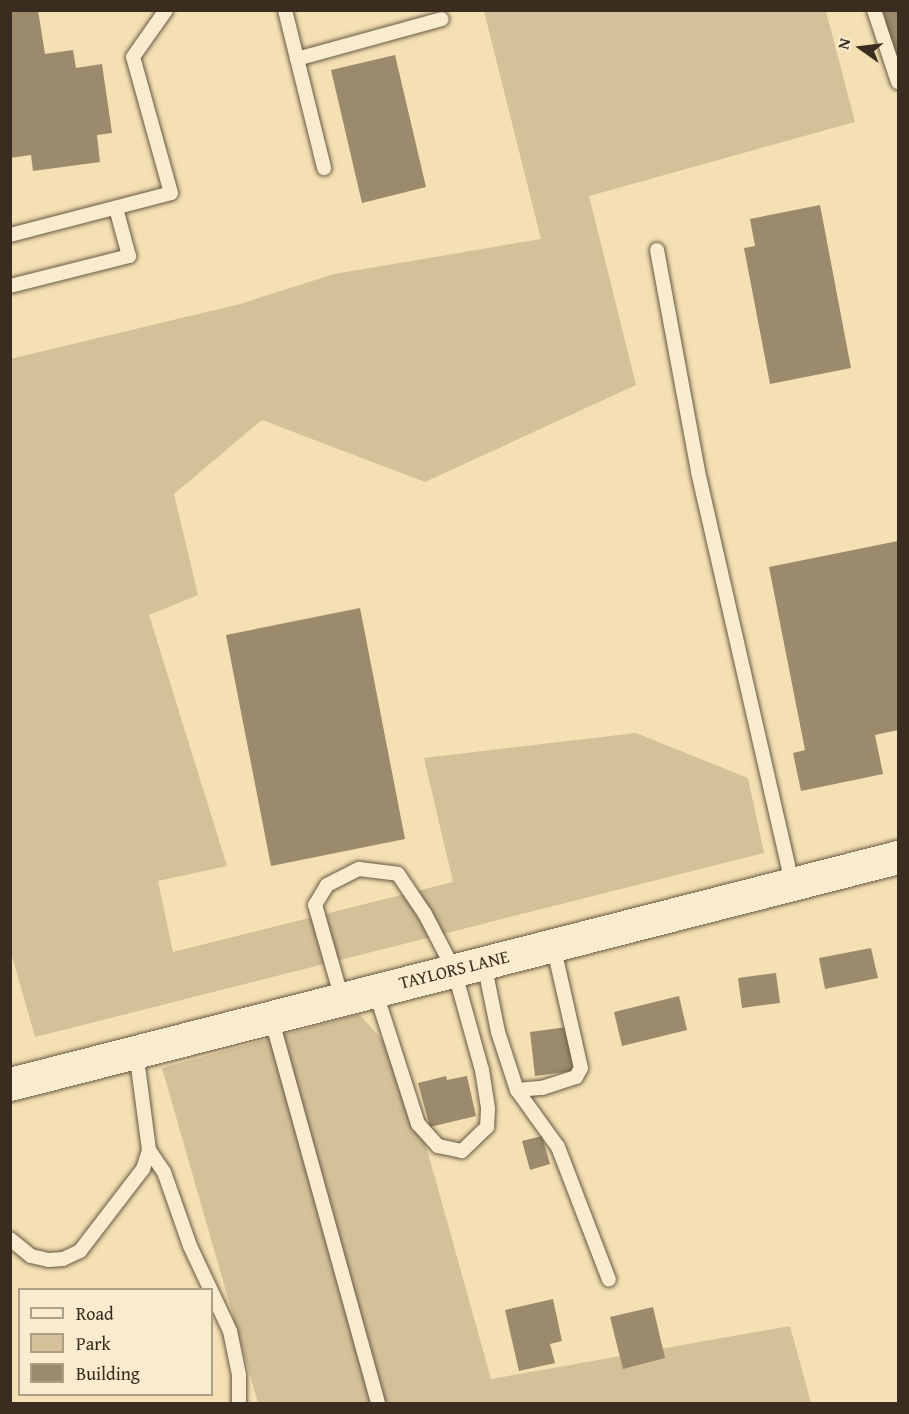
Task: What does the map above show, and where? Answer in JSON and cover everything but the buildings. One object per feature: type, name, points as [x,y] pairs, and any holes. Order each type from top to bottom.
[{"type":"street","name":"TAYLORS LANE","points":[[10,1083],[898,857]]},
{"type":"lane","points":[[10,235],[171,193],[133,57],[166,10]]},
{"type":"lane","points":[[285,10],[324,168]]},
{"type":"lane","points":[[874,10],[898,82]]},
{"type":"lane","points":[[297,59],[442,19]]},
{"type":"lane","points":[[10,286],[129,256],[116,208]]},
{"type":"lane","points":[[657,250],[698,472],[792,884]]},
{"type":"lane","points":[[342,999],[315,905],[327,885],[359,869],[398,874],[426,914],[469,966],[498,1032],[517,1090],[558,1148],[609,1280]]},
{"type":"lane","points":[[517,1090],[542,1088],[576,1077],[581,1068],[553,945]]},
{"type":"lane","points":[[375,990],[418,1124],[438,1146],[462,1151],[487,1127],[488,1109],[469,1026],[469,966]]},
{"type":"lane","points":[[271,1017],[378,1404]]},
{"type":"lane","points":[[10,1239],[31,1256],[50,1260],[63,1259],[80,1251],[143,1169],[149,1150],[136,1051]]},
{"type":"lane","points":[[149,1150],[164,1172],[190,1246],[210,1288]]},
{"type":"lane","points":[[213,1295],[230,1331],[239,1375],[239,1404]]},
{"type":"green space","points":[[484,11],[826,11],[855,122],[589,196],[636,385],[425,482],[262,420],[174,494],[198,595],[149,615],[227,866],[158,881],[173,952],[453,882],[424,758],[636,733],[748,778],[764,853],[35,1037],[10,949],[10,359],[240,304],[334,274],[541,239]]},
{"type":"green space","points":[[359,1014],[403,1063],[491,1379],[790,1326],[811,1403],[258,1403],[162,1068]]}]
